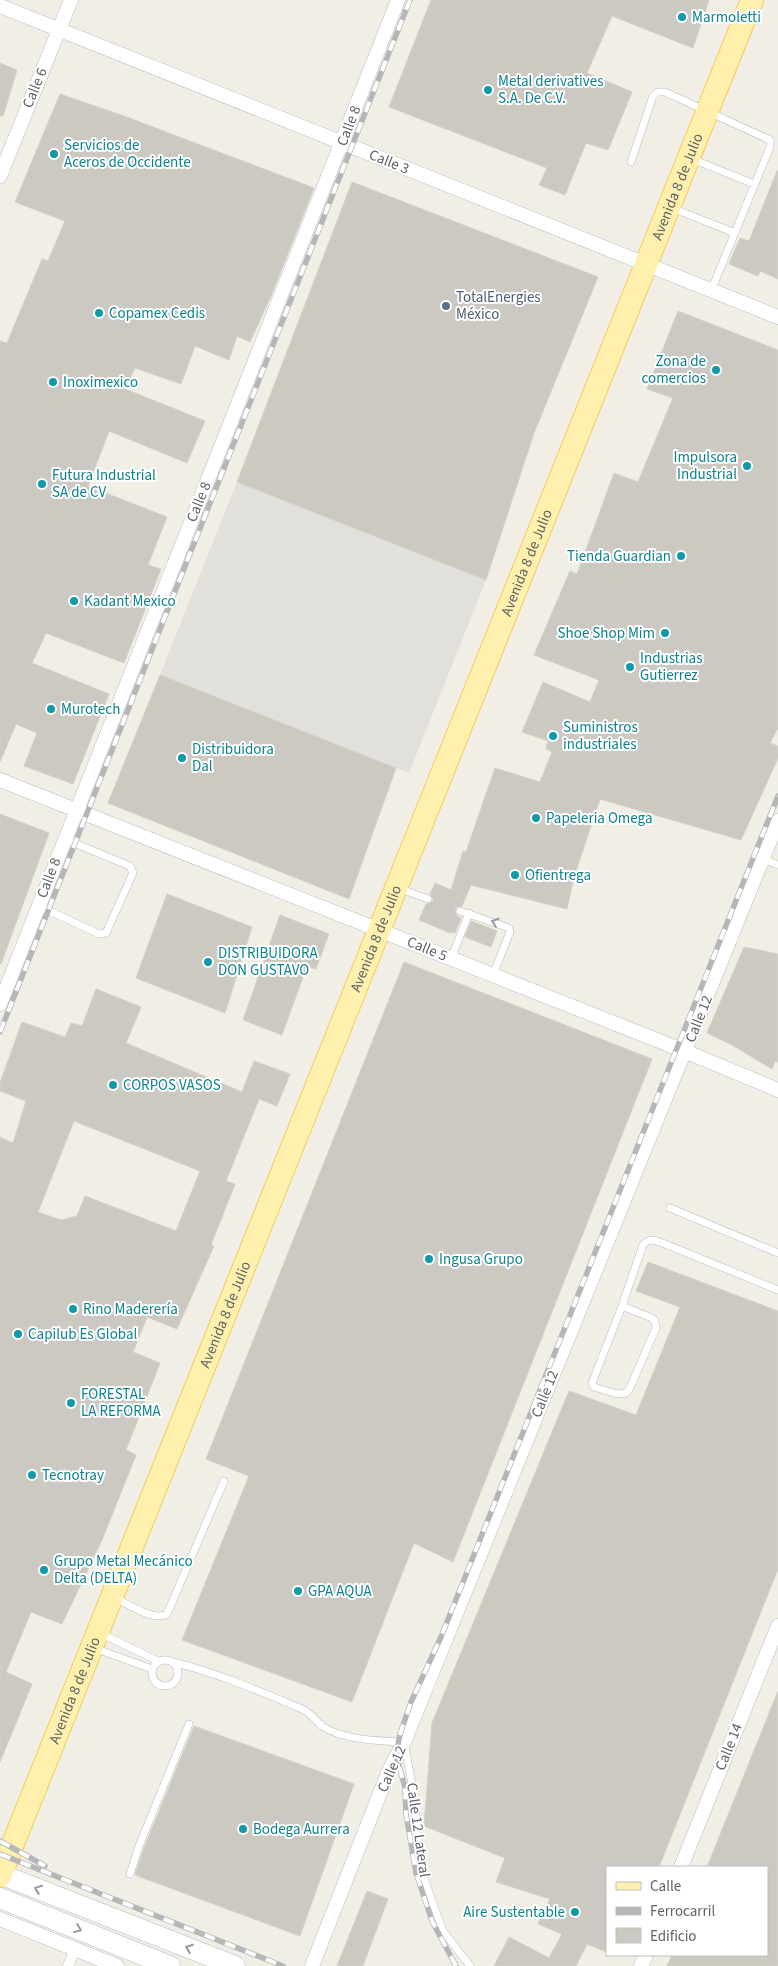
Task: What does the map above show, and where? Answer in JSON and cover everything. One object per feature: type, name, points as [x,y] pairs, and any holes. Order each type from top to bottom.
[{"type":"main road","name":"Avenida 8 de Julio","points":[[0,1875],[11,1839],[112,1596],[647,266],[752,0]]},
{"type":"main road","points":[[0,1875],[235,1966]]},
{"type":"main road","points":[[0,1898],[170,1966]]},
{"type":"street","name":"Calle 6","points":[[0,176],[71,0]]},
{"type":"street","name":"Calle 8","points":[[0,1004],[398,0]]},
{"type":"street","name":"Calle 3","points":[[0,6],[778,317]]},
{"type":"street","name":"Calle 5","points":[[0,780],[778,1090]]},
{"type":"street","name":"Calle 12","points":[[312,1966],[388,1773],[404,1742],[778,821]]},
{"type":"street","name":"Calle 14","points":[[681,1866],[778,1626]]},
{"type":"street","points":[[0,1919],[117,1966]]},
{"type":"street","points":[[68,1966],[75,1949]]},
{"type":"lane","points":[[630,162],[655,94],[665,92],[770,140],[770,147],[711,291]]},
{"type":"lane","points":[[690,158],[754,184]]},
{"type":"lane","points":[[670,207],[735,233]]},
{"type":"lane","points":[[39,906],[99,934],[106,933],[133,873],[130,866],[64,840]]},
{"type":"lane","points":[[763,859],[778,866]]},
{"type":"lane","points":[[396,887],[428,899]]},
{"type":"lane","points":[[460,911],[510,929],[493,975]]},
{"type":"lane","points":[[452,959],[469,913]]},
{"type":"lane","points":[[670,1208],[778,1253]]},
{"type":"lane","points":[[622,1306],[649,1316],[656,1324],[629,1390],[626,1393],[617,1394],[594,1387],[592,1383],[643,1246],[650,1240],[660,1242],[778,1290]]},
{"type":"lane","points":[[112,1596],[153,1616],[168,1614],[224,1481]]},
{"type":"lane","points":[[94,1639],[158,1661],[168,1660],[202,1669],[305,1710],[323,1726],[347,1736],[367,1740],[404,1742]]},
{"type":"lane","points":[[94,1639],[152,1669]]},
{"type":"lane","points":[[158,1661],[152,1669],[153,1680],[161,1686],[172,1685],[178,1677],[178,1672],[173,1662]]},
{"type":"lane","points":[[130,1874],[139,1846],[189,1724]]},
{"type":"lane","name":"Calle 12 Lateral","points":[[404,1742],[414,1795],[421,1870],[443,1931],[470,1966]]},
{"type":"shaded area","points":[[237,482],[486,580],[409,773],[160,675]]},
{"type":"building","name":"Metal derivatives S.A. De C.V.","points":[[431,0],[709,0],[693,48],[612,16],[587,73],[632,92],[608,150],[586,143],[565,195],[539,185],[547,168],[389,107]]},
{"type":"building","points":[[0,63],[17,70],[3,116],[0,116]]},
{"type":"building","points":[[60,94],[124,116],[314,188],[271,296],[250,342],[237,336],[229,360],[195,346],[181,384],[135,368],[125,389],[205,421],[187,463],[109,431],[88,486],[167,517],[148,565],[161,569],[124,663],[46,633],[32,663],[109,694],[73,784],[24,766],[37,733],[16,724],[0,762],[0,341],[7,343],[42,259],[48,261],[65,221],[15,202]]},
{"type":"building","points":[[777,171],[778,279],[760,271],[758,276],[729,264],[740,238],[749,241]]},
{"type":"building","points":[[352,182],[598,277],[534,433],[486,580],[237,482]]},
{"type":"building","points":[[678,311],[778,350],[778,728],[770,743],[778,746],[778,758],[741,840],[600,799],[574,877],[567,909],[471,885],[462,906],[457,907],[455,910],[457,916],[461,918],[455,933],[450,933],[419,920],[426,904],[433,901],[430,894],[435,883],[451,890],[463,851],[466,852],[495,768],[540,782],[552,752],[546,749],[548,741],[522,732],[543,682],[590,702],[599,680],[534,655],[570,571],[577,574],[614,473],[638,482],[673,398],[647,389]]},
{"type":"building","points":[[160,675],[396,768],[349,899],[108,803]]},
{"type":"building","points":[[0,814],[49,833],[1,964],[0,964]]},
{"type":"building","name":"DISTRIBUIDORA DON GUSTAVO","points":[[167,894],[252,927],[225,1013],[136,978]]},
{"type":"building","points":[[280,915],[329,934],[316,969],[307,966],[282,1035],[243,1020]]},
{"type":"building","points":[[471,921],[497,931],[491,947],[465,937]]},
{"type":"building","points":[[744,947],[778,954],[778,1062],[775,1061],[772,1069],[732,1045],[707,1033]]},
{"type":"building","name":"Ingusa Grupo","points":[[404,962],[652,1059],[453,1562],[414,1543],[352,1702],[182,1640],[249,1476],[206,1459]]},
{"type":"building","points":[[96,989],[141,1007],[126,1043],[242,1092],[254,1061],[290,1074],[277,1106],[259,1099],[226,1181],[235,1184],[211,1245],[214,1246],[177,1329],[147,1317],[133,1352],[160,1363],[126,1450],[136,1455],[102,1540],[62,1624],[31,1612],[6,1672],[32,1684],[0,1762],[0,1137],[13,1143],[26,1101],[0,1091],[0,1083],[22,1022],[65,1037],[71,1023],[82,1026]],"holes":[[[74,1121],[200,1171],[176,1231],[85,1196],[77,1216],[61,1220],[38,1212]]]},
{"type":"building","points":[[648,1262],[778,1311],[778,1569],[659,1866],[606,1866],[606,1952],[587,1944],[576,1966],[494,1966],[509,1937],[549,1958],[562,1934],[538,1924],[550,1899],[496,1882],[505,1858],[424,1826],[432,1723],[569,1391],[636,1415],[680,1307],[636,1291]]},
{"type":"building","points":[[778,1691],[778,1966],[667,1966],[672,1956],[768,1956],[768,1866],[707,1866]]},
{"type":"building","name":"Bodega Aurrera","points":[[194,1726],[354,1784],[300,1936],[135,1875],[144,1848]]},
{"type":"building","points":[[367,1891],[388,1899],[363,1966],[337,1966]]},
{"type":"railway","points":[[0,1032],[410,0]]},
{"type":"railway","points":[[456,1966],[432,1921],[416,1873],[406,1814],[405,1787],[396,1756],[400,1734],[411,1702],[441,1637],[778,796]]},
{"type":"railway","points":[[0,1841],[45,1866]]},
{"type":"railway","points":[[0,1854],[283,1966]]},
{"type":"place","name":"Marmoletti","points":[[682,17]]},
{"type":"place","name":"Metal derivatives S.A. De C.V.","points":[[488,90]]},
{"type":"place","name":"Servicios de Aceros de Occidente","points":[[54,154]]},
{"type":"place","name":"TotalEnergies México","points":[[446,306]]},
{"type":"place","name":"Copamex Cedis","points":[[99,313]]},
{"type":"place","name":"Zona de comercios","points":[[716,370]]},
{"type":"place","name":"Inoximexico","points":[[53,382]]},
{"type":"place","name":"Impulsora Industrial","points":[[747,466]]},
{"type":"place","name":"Futura Industrial SA de CV","points":[[42,484]]},
{"type":"place","name":"Tienda Guardian","points":[[681,556]]},
{"type":"place","name":"Kadant Mexico","points":[[74,601]]},
{"type":"place","name":"Shoe Shop Mim","points":[[665,633]]},
{"type":"place","name":"Industrias Gutierrez","points":[[630,667]]},
{"type":"place","name":"Murotech","points":[[51,709]]},
{"type":"place","name":"Suministros industriales","points":[[553,736]]},
{"type":"place","name":"Distribuidora Dal","points":[[182,758]]},
{"type":"place","name":"Papeleria Omega","points":[[536,818]]},
{"type":"place","name":"Ofientrega","points":[[515,875]]},
{"type":"place","name":"DISTRIBUIDORA DON GUSTAVO","points":[[208,962]]},
{"type":"place","name":"CORPOS VASOS","points":[[113,1085]]},
{"type":"place","name":"Ingusa Grupo","points":[[429,1259]]},
{"type":"place","name":"Rino Maderería","points":[[73,1309]]},
{"type":"place","name":"Capilub Es Global","points":[[18,1334]]},
{"type":"place","name":"FORESTAL LA REFORMA","points":[[71,1403]]},
{"type":"place","name":"Tecnotray","points":[[32,1475]]},
{"type":"place","name":"Grupo Metal Mecánico Delta (DELTA)","points":[[44,1570]]},
{"type":"place","name":"GPA AQUA","points":[[298,1591]]},
{"type":"place","name":"Bodega Aurrera","points":[[243,1829]]},
{"type":"place","name":"Aire Sustentable","points":[[575,1912]]}]
